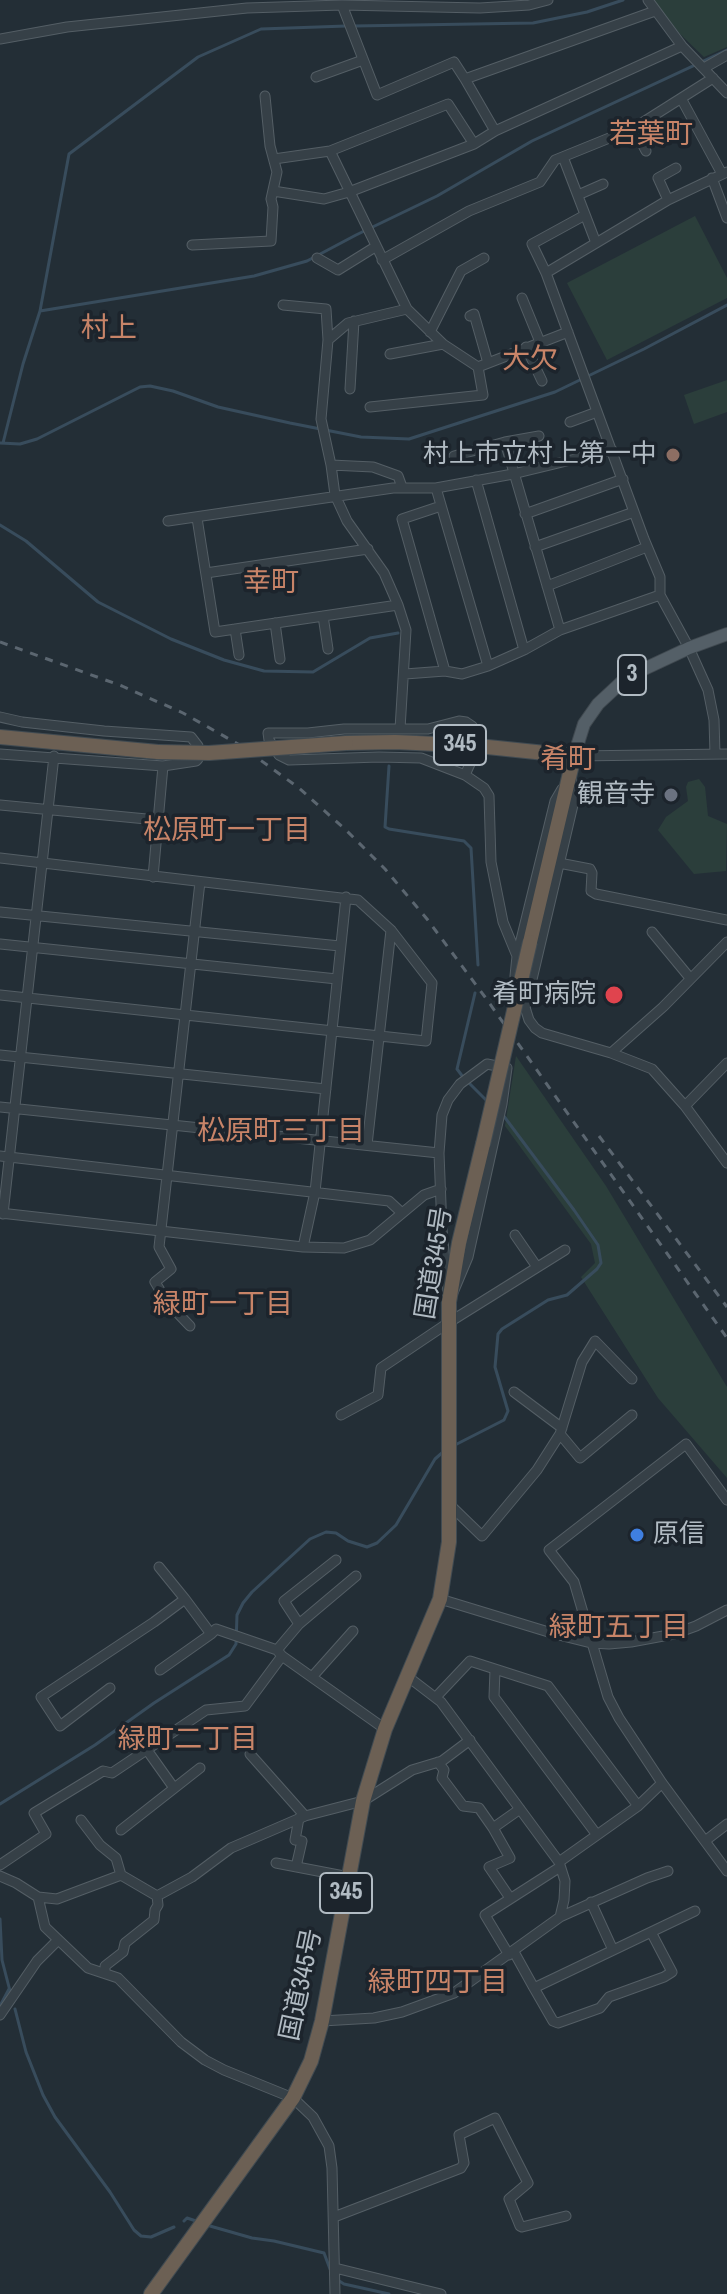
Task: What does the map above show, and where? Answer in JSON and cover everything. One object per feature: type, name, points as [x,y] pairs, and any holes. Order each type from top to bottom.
[{"type":"highway","name":"345","points":[[0,737],[161,759],[346,743],[395,742],[478,746],[574,756]]},
{"type":"highway","name":"国道345号","points":[[151,2294],[293,2098],[311,2061],[322,2021],[363,1801],[385,1729],[440,1599],[449,1542],[449,1302],[459,1243],[574,756]]},
{"type":"main road","name":"3","points":[[574,756],[584,724],[598,704],[627,677],[727,634]]},
{"type":"street","points":[[0,39],[67,27],[247,8],[342,5],[480,8],[529,5],[548,0]]},
{"type":"street","points":[[648,0],[682,46],[727,93]]},
{"type":"street","points":[[342,5],[377,95],[454,62],[495,131]]},
{"type":"street","points":[[465,79],[655,11]]},
{"type":"street","points":[[273,191],[324,199],[349,192],[474,144],[495,131],[682,46]]},
{"type":"street","points":[[704,68],[727,55]]},
{"type":"street","points":[[316,77],[363,60]]},
{"type":"street","points":[[382,260],[469,211],[540,182],[555,160],[634,128],[713,78]]},
{"type":"street","points":[[192,245],[271,241],[271,199],[277,172],[270,146],[265,96]]},
{"type":"street","points":[[546,273],[668,200],[725,173],[682,100]]},
{"type":"street","points":[[274,159],[330,151],[448,104],[474,144]]},
{"type":"street","points":[[634,128],[646,151]]},
{"type":"street","points":[[330,151],[407,309],[443,344],[478,367],[483,395],[370,407]]},
{"type":"street","points":[[563,157],[596,243]]},
{"type":"street","points":[[668,200],[658,178],[676,168]]},
{"type":"street","points":[[712,178],[727,218]]},
{"type":"street","points":[[578,195],[603,184]]},
{"type":"street","points":[[585,215],[532,244],[546,273],[660,577],[660,595],[689,648],[712,703],[715,754]]},
{"type":"street","points":[[317,258],[338,270],[375,247]]},
{"type":"street","points":[[430,332],[461,271],[484,258]]},
{"type":"street","points":[[522,298],[540,342]]},
{"type":"street","points":[[283,305],[326,309],[328,340],[321,419],[335,495],[347,521],[384,573],[406,630],[400,729]]},
{"type":"street","points":[[328,340],[348,323],[407,309]]},
{"type":"street","points":[[470,316],[474,314],[488,363]]},
{"type":"street","points":[[350,389],[354,321]]},
{"type":"street","points":[[478,367],[568,332]]},
{"type":"street","points":[[390,354],[443,344]]},
{"type":"street","points":[[526,347],[542,381]]},
{"type":"street","points":[[570,422],[597,412]]},
{"type":"street","points":[[454,456],[539,436]]},
{"type":"street","points":[[505,442],[560,630]]},
{"type":"street","points":[[168,521],[335,495],[402,487],[436,488],[513,474],[612,450]]},
{"type":"street","points":[[331,465],[373,467],[398,476],[402,487]]},
{"type":"street","points":[[525,514],[623,479]]},
{"type":"street","points":[[476,480],[524,650]]},
{"type":"street","points":[[436,488],[488,666]]},
{"type":"street","points":[[441,506],[402,519],[445,671]]},
{"type":"street","points":[[535,547],[634,512]]},
{"type":"street","points":[[197,518],[215,632],[398,605]]},
{"type":"street","points":[[547,586],[647,547]]},
{"type":"street","points":[[206,573],[368,549]]},
{"type":"street","points":[[405,674],[445,671],[462,674],[488,666],[560,630],[660,595]]},
{"type":"street","points":[[323,616],[328,649]]},
{"type":"street","points":[[275,623],[280,659]]},
{"type":"street","points":[[235,629],[239,655]]},
{"type":"street","points":[[0,717],[104,731],[191,737],[196,742],[198,759],[0,754]]},
{"type":"street","points":[[465,775],[478,746],[477,734],[466,722],[428,729],[268,733],[279,755],[289,760],[421,758],[465,775],[484,788],[489,794],[491,862],[503,922],[517,956]]},
{"type":"street","points":[[574,756],[727,754]]},
{"type":"street","points":[[54,756],[15,1109],[5,1157],[2,1214],[303,1247],[344,1248],[370,1240],[424,1195],[441,1189]]},
{"type":"street","points":[[153,877],[161,759]]},
{"type":"street","points":[[525,1008],[573,805],[571,772]]},
{"type":"street","points":[[571,772],[555,801],[517,956],[515,976],[529,1020],[542,1033],[611,1053],[652,1069],[685,1106],[727,1163]]},
{"type":"street","points":[[0,805],[157,820]]},
{"type":"street","points":[[0,858],[358,900],[391,930],[432,983],[426,1041],[0,995]]},
{"type":"street","points":[[559,863],[590,869],[591,891],[596,894],[727,920]]},
{"type":"street","points":[[190,1326],[167,1302],[155,1282],[171,1269],[159,1247],[200,882]]},
{"type":"street","points":[[303,1247],[315,1192],[346,897]]},
{"type":"street","points":[[0,912],[340,946]]},
{"type":"street","points":[[367,1145],[391,930]]},
{"type":"street","points":[[652,932],[690,978]]},
{"type":"street","points":[[611,1053],[663,1007],[727,942]]},
{"type":"street","points":[[0,944],[337,979]]},
{"type":"street","points":[[0,1055],[326,1089]]},
{"type":"street","points":[[685,1106],[727,1063]]},
{"type":"street","points":[[487,1064],[507,1068],[468,1257],[449,1302],[439,1153],[442,1115],[460,1084],[487,1064]]},
{"type":"street","points":[[0,1107],[439,1153]]},
{"type":"street","points":[[5,1157],[389,1201],[402,1213]]},
{"type":"street","points":[[515,1235],[537,1267]]},
{"type":"street","points":[[341,1415],[378,1395],[381,1368],[565,1250]]},
{"type":"street","points":[[450,1505],[482,1536],[537,1470],[561,1431],[582,1362],[595,1341],[632,1379]]},
{"type":"street","points":[[514,1392],[561,1431],[580,1458],[632,1415]]},
{"type":"street","points":[[727,1500],[686,1444],[549,1550],[574,1582],[608,1697],[619,1718],[727,1871]]},
{"type":"street","points":[[299,1624],[284,1601],[336,1560]]},
{"type":"street","points":[[159,1567],[211,1634]]},
{"type":"street","points":[[0,1865],[46,1834],[34,1813],[103,1771],[112,1773],[206,1710],[245,1706],[299,1624],[356,1576]]},
{"type":"street","points":[[110,1688],[60,1726],[41,1697],[185,1599]]},
{"type":"street","points":[[440,1599],[517,1624],[591,1643],[652,1639],[696,1626],[727,1610]]},
{"type":"street","points":[[160,1670],[216,1629],[280,1653],[385,1729]]},
{"type":"street","points":[[312,1677],[353,1631]]},
{"type":"street","points":[[436,1697],[470,1661],[548,1686],[638,1806]]},
{"type":"street","points":[[495,1670],[494,1697],[597,1835]]},
{"type":"street","points":[[407,1676],[436,1697],[560,1865],[565,1881],[560,1917]]},
{"type":"street","points":[[157,1896],[192,1877],[231,1848],[302,1817],[363,1801],[412,1770],[438,1762],[470,1740]]},
{"type":"street","points":[[147,1750],[174,1788]]},
{"type":"street","points":[[250,1754],[302,1817]]},
{"type":"street","points":[[438,1762],[444,1770],[442,1778],[463,1806],[479,1808],[510,1858],[489,1867],[510,1898]]},
{"type":"street","points":[[121,1830],[200,1768]]},
{"type":"street","points":[[651,1932],[672,1972],[609,1997],[600,2008],[558,2023],[553,2021],[485,1915],[560,1865],[638,1806],[662,1783]]},
{"type":"street","points":[[493,1828],[520,1809]]},
{"type":"street","points":[[296,1867],[302,1841],[295,1840],[302,1817]]},
{"type":"street","points":[[81,1820],[100,1845],[116,1858],[121,1875],[157,1896]]},
{"type":"street","points":[[705,1841],[727,1824]]},
{"type":"street","points":[[276,1863],[349,1877]]},
{"type":"street","points":[[322,2021],[374,2018],[424,2006],[454,1993],[560,1917],[668,1871]]},
{"type":"street","points":[[0,1876],[38,1897],[57,1899],[121,1875]]},
{"type":"street","points":[[105,1973],[105,1966],[123,1952],[125,1943],[154,1920],[157,1896]]},
{"type":"street","points":[[38,1897],[45,1927],[88,1968],[118,1978],[181,2042],[205,2060],[293,2098],[313,2117],[329,2146],[332,2168],[335,2294]]},
{"type":"street","points":[[591,1902],[613,1950]]},
{"type":"street","points":[[534,1988],[695,1911]]},
{"type":"street","points":[[0,2015],[37,1961],[58,1940]]},
{"type":"street","points":[[334,2217],[461,2168],[464,2163],[459,2135],[495,2118],[528,2183],[509,2199],[520,2226],[566,2216]]},
{"type":"street","points":[[335,2268],[441,2294]]},
{"type":"green space","points":[[653,0],[727,0],[727,47],[704,57],[679,33]]},
{"type":"green space","points":[[695,216],[727,278],[727,298],[607,360],[567,283]]},
{"type":"green space","points":[[727,380],[727,412],[694,424],[684,395]]},
{"type":"green space","points":[[699,779],[705,787],[708,816],[727,824],[726,871],[694,874],[658,830],[666,817],[688,801],[688,782]]},
{"type":"green space","points":[[516,1056],[606,1186],[727,1387],[727,1478],[658,1398],[581,1277],[595,1263],[591,1244],[505,1126]]},
{"type":"waterway","points":[[354,26],[533,23],[587,12],[623,0]]},
{"type":"waterway","points":[[3,443],[40,311],[69,154],[198,57],[261,29],[346,26]]},
{"type":"waterway","points":[[40,311],[254,276],[307,261],[437,196],[532,141],[727,50]]},
{"type":"waterway","points":[[0,443],[20,444],[37,439],[140,387],[150,386],[218,407],[290,423],[361,437],[409,439],[555,392],[727,305]]},
{"type":"waterway","points":[[0,525],[26,541],[98,602],[171,639],[224,660],[264,671],[313,672],[370,638],[398,633]]},
{"type":"waterway","points":[[389,766],[385,827],[464,841],[471,848],[478,965]]},
{"type":"waterway","points":[[463,1077],[457,1069],[475,993]]},
{"type":"waterway","points":[[468,1082],[488,1102]]},
{"type":"waterway","points":[[453,1446],[504,1420],[508,1411],[495,1367],[498,1334],[502,1329],[548,1300],[567,1295],[601,1263],[598,1245],[503,1115]]},
{"type":"waterway","points":[[0,1804],[229,1655],[236,1644],[237,1615],[243,1603],[310,1539],[326,1532],[336,1533],[367,1547],[377,1543],[396,1525],[435,1459],[443,1452]]},
{"type":"waterway","points":[[0,1919],[2,1960],[10,1991]]},
{"type":"waterway","points":[[0,2006],[9,1989]]},
{"type":"waterway","points":[[15,2009],[26,2052],[43,2095],[134,2230],[141,2236],[151,2237],[174,2227]]},
{"type":"waterway","points":[[184,2221],[187,2218],[196,2221]]},
{"type":"waterway","points":[[210,2226],[324,2253],[330,2269]]},
{"type":"waterway","points":[[336,2279],[344,2284],[389,2294]]},
{"type":"railway","points":[[0,642],[122,686],[183,713],[238,744],[299,788],[347,831],[385,869],[427,919],[727,1338]]},
{"type":"railway","points":[[599,1136],[727,1307]]},
{"type":"place","name":"村上市立村上第一中","points":[[673,455]]},
{"type":"place","name":"観音寺","points":[[671,795]]},
{"type":"place","name":"肴町病院","points":[[614,995]]},
{"type":"place","name":"原信","points":[[637,1535]]},
{"type":"district","name":"若葉町","points":[[651,135]]},
{"type":"district","name":"村上","points":[[109,329]]},
{"type":"district","name":"大欠","points":[[530,360]]},
{"type":"district","name":"幸町","points":[[271,583]]},
{"type":"district","name":"肴町","points":[[568,760]]},
{"type":"district","name":"松原町一丁目","points":[[227,831]]},
{"type":"district","name":"松原町三丁目","points":[[281,1132]]},
{"type":"district","name":"緑町一丁目","points":[[223,1305]]},
{"type":"district","name":"緑町五丁目","points":[[619,1628]]},
{"type":"district","name":"緑町二丁目","points":[[188,1740]]},
{"type":"district","name":"緑町四丁目","points":[[438,1983]]}]
